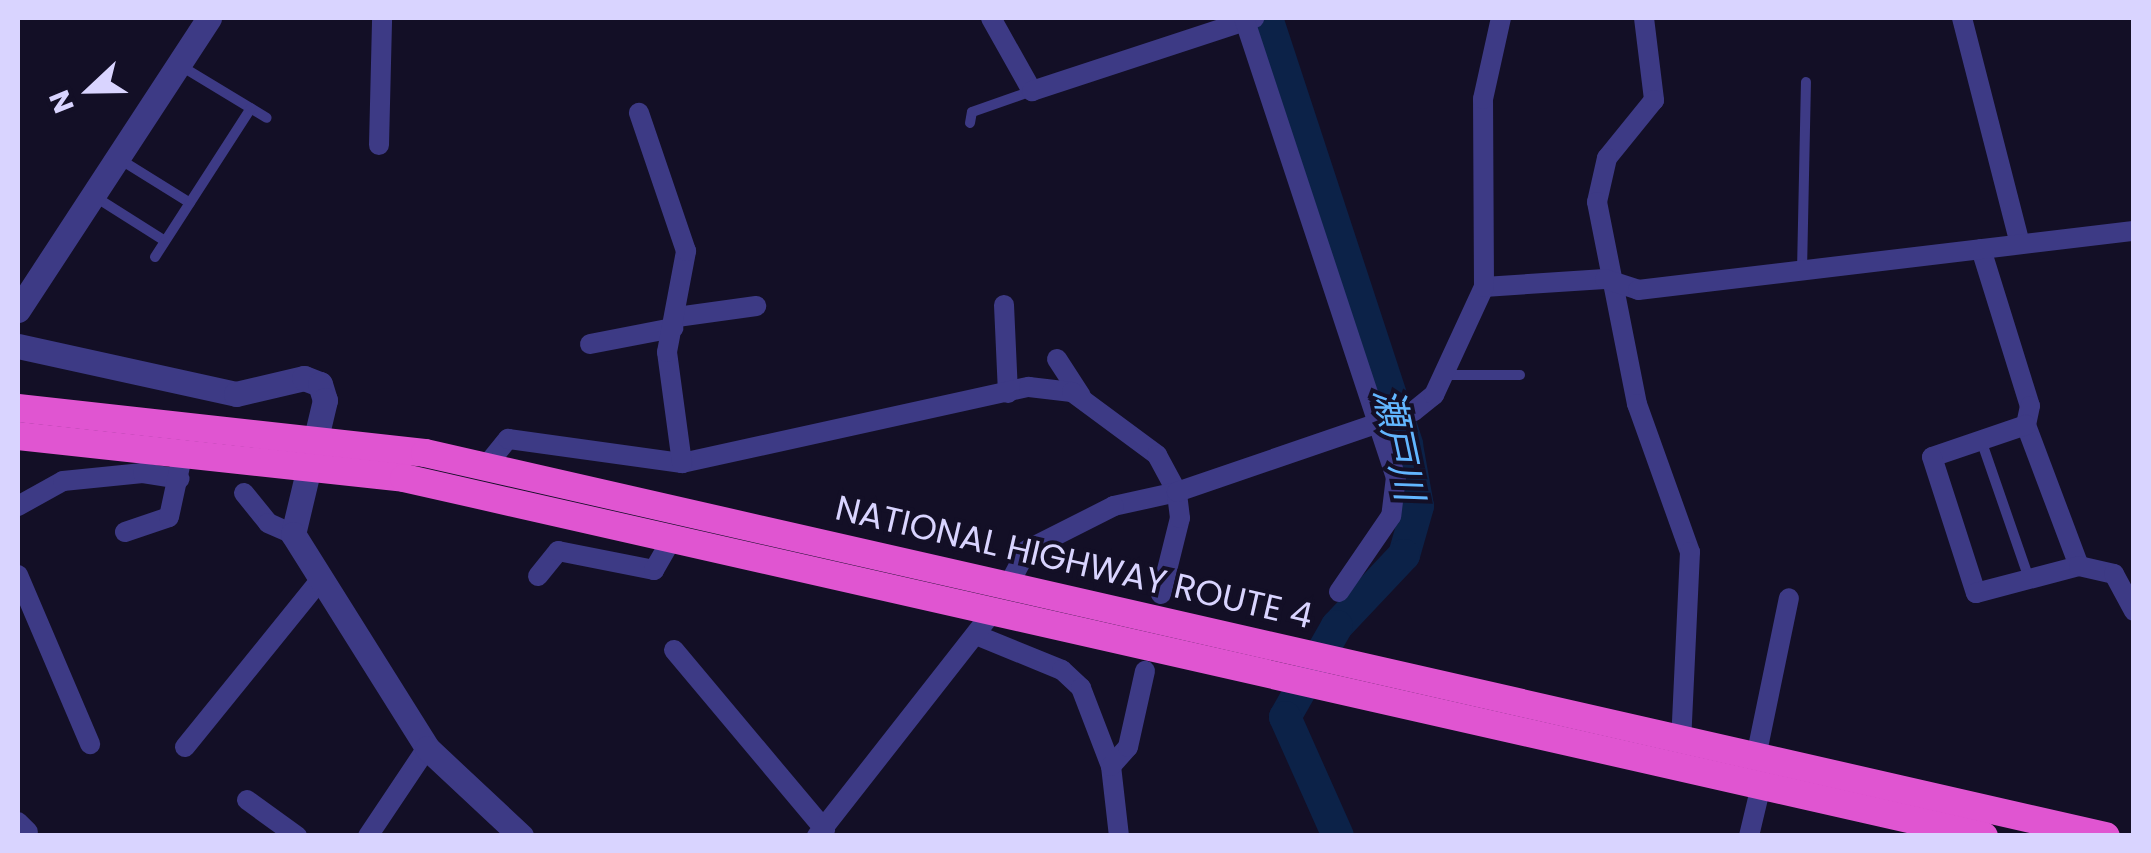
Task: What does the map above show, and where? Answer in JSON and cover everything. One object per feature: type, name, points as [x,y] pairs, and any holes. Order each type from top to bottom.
[{"type":"highway","name":"NATIONAL HIGHWAY ROUTE 4","points":[[18,408],[311,448],[486,466],[1001,598],[1263,658],[1681,740],[2106,836]]},
{"type":"highway","name":"NATIONAL HIGHWAY ROUTE 4","points":[[18,436],[181,449],[311,448],[673,538],[1001,598]]},
{"type":"highway","name":"NATIONAL HIGHWAY ROUTE 4","points":[[1355,679],[1760,790],[1984,836]]},
{"type":"street","points":[[18,310],[97,198],[209,18]]},
{"type":"street","points":[[379,144],[382,18]]},
{"type":"street","points":[[991,18],[1032,90],[1249,19],[1383,421],[1394,508],[1340,592]]},
{"type":"street","points":[[674,650],[821,833],[980,637],[1027,550],[1114,506],[1176,492],[1414,411],[1443,376],[1484,287],[1483,99],[1501,18]]},
{"type":"street","points":[[1644,18],[1654,100],[1600,173],[1614,282],[1637,404],[1690,552],[1681,740]]},
{"type":"street","points":[[1962,18],[2020,244]]},
{"type":"street","points":[[639,112],[686,251],[668,395],[682,463]]},
{"type":"street","points":[[1484,287],[1614,282],[1638,290],[2134,232]]},
{"type":"street","points":[[1981,249],[2030,406],[2026,425],[2079,566]]},
{"type":"street","points":[[1004,304],[1008,393]]},
{"type":"street","points":[[590,344],[756,306]]},
{"type":"street","points":[[18,346],[236,394],[311,378],[325,400],[294,534],[427,748],[521,836]]},
{"type":"street","points":[[1057,359],[1081,396],[1157,455],[1176,492],[1180,518],[1161,594]]},
{"type":"street","points":[[486,466],[508,439],[682,463],[1008,393],[1050,388],[1081,396]]},
{"type":"street","points":[[2026,425],[1932,457],[1976,593],[2079,566],[2114,574],[2134,611]]},
{"type":"street","points":[[125,532],[169,517],[180,479],[181,449]]},
{"type":"street","points":[[18,506],[64,481],[143,473],[180,479]]},
{"type":"street","points":[[244,493],[259,528],[294,534]]},
{"type":"street","points":[[538,576],[558,551],[654,570],[673,538]]},
{"type":"street","points":[[18,575],[90,744]]},
{"type":"street","points":[[185,747],[321,579]]},
{"type":"street","points":[[1756,757],[1789,598]]},
{"type":"street","points":[[980,637],[1074,681],[1112,766],[1118,836]]},
{"type":"street","points":[[1112,766],[1128,747],[1146,671]]},
{"type":"street","points":[[368,836],[427,748]]},
{"type":"street","points":[[1750,836],[1760,790]]},
{"type":"street","points":[[247,800],[297,836]]},
{"type":"lane","points":[[180,65],[266,118]]},
{"type":"lane","points":[[1802,271],[1806,82]]},
{"type":"lane","points":[[970,123],[972,112],[1032,90]]},
{"type":"lane","points":[[155,257],[250,108]]},
{"type":"lane","points":[[121,160],[190,204]]},
{"type":"lane","points":[[97,198],[166,241]]},
{"type":"lane","points":[[1443,376],[1520,375]]},
{"type":"lane","points":[[1981,440],[2029,579]]},
{"type":"waterway","name":"瀬戸川","points":[[1267,18],[1407,445],[1418,506],[1404,555],[1337,626],[1285,717],[1338,836]]}]
